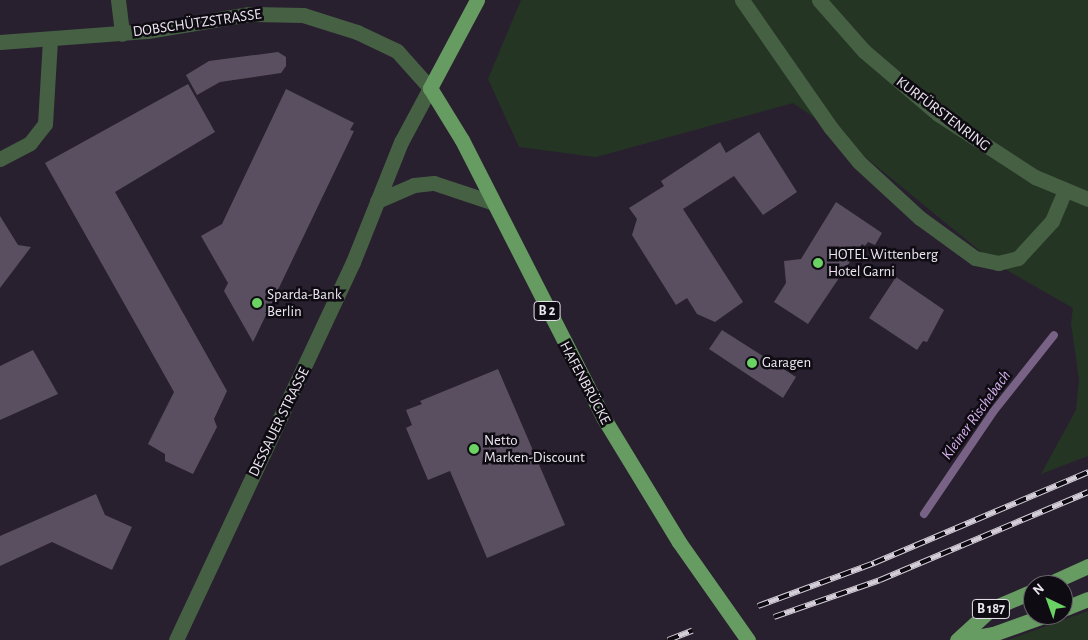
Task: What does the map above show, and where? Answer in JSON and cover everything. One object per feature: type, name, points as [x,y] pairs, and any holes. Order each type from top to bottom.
[{"type":"main road","name":"DESSAUER STRASSE","points":[[430,88],[477,0]]},
{"type":"main road","name":"HAFENBRÜCKE","points":[[430,88],[453,124],[603,417],[679,542],[748,640]]},
{"type":"main road","points":[[1068,575],[1088,566]]},
{"type":"main road","name":"B 187","points":[[958,640],[990,609],[1023,594]]},
{"type":"main road","points":[[1073,605],[1088,599]]},
{"type":"main road","name":"B 187","points":[[958,640],[993,634],[1023,623]]},
{"type":"street","points":[[118,0],[122,34]]},
{"type":"street","points":[[742,0],[831,128],[859,162],[920,218],[975,258],[998,263],[1018,258],[1052,221],[1065,191]]},
{"type":"street","name":"KURFÜRSTENRING","points":[[819,0],[864,51],[938,114],[1003,158],[1065,191],[1088,199]]},
{"type":"street","name":"DOBSCHÜTZSTRASSE","points":[[0,42],[122,34],[250,14],[303,15],[358,32],[397,51],[430,88]]},
{"type":"street","points":[[0,160],[30,143],[45,124],[50,39]]},
{"type":"street","name":"DESSAUER STRASSE","points":[[176,640],[300,378],[401,142],[430,88]]},
{"type":"street","points":[[376,201],[414,185],[434,183],[494,203]]},
{"type":"green space","points":[[521,0],[1088,0],[1088,456],[1041,474],[1076,410],[1079,380],[1071,323],[1073,308],[996,264],[831,129],[793,103],[596,157],[519,147],[488,79]]},
{"type":"green space","points":[[1088,611],[1088,640],[1008,640],[1049,625],[1073,625],[1073,616]]},
{"type":"building","points":[[278,52],[286,57],[286,66],[281,73],[220,82],[197,95],[186,75],[209,61]]},
{"type":"building","points":[[188,84],[215,132],[115,192],[227,391],[214,419],[217,427],[193,474],[165,461],[165,454],[148,444],[174,392],[45,163]]},
{"type":"building","points":[[286,89],[354,123],[350,130],[354,131],[253,342],[224,291],[228,283],[201,236],[222,224]]},
{"type":"building","points":[[759,132],[797,192],[763,215],[734,176],[683,209],[743,302],[715,322],[697,314],[687,298],[676,305],[632,235],[637,219],[629,208],[664,186],[661,181],[720,142],[726,153]]},
{"type":"building","name":"HOTEL Wittenberg Hotel Garni","points":[[836,202],[882,233],[875,245],[868,242],[865,246],[862,244],[808,324],[774,302],[786,283],[784,261],[801,259]]},
{"type":"building","points":[[0,216],[18,245],[31,247],[0,288]]},
{"type":"building","points":[[896,277],[944,310],[927,342],[923,341],[917,350],[869,318]]},
{"type":"building","name":"Garagen","points":[[722,330],[796,377],[783,398],[709,349]]},
{"type":"building","points":[[33,350],[58,394],[0,420],[0,366]]},
{"type":"building","name":"Netto Marken-Discount","points":[[498,369],[565,525],[487,558],[450,471],[428,480],[406,428],[412,425],[406,410],[422,404],[420,401]]},
{"type":"building","points":[[96,494],[105,515],[132,527],[112,570],[52,542],[0,566],[0,536]]},
{"type":"waterway","name":"Kleiner Rischebach","points":[[924,514],[993,412],[1054,335]]},
{"type":"railway","points":[[758,606],[874,563],[1088,472]]},
{"type":"railway","points":[[774,617],[880,580],[1088,492]]},
{"type":"railway","points":[[668,640],[692,631]]},
{"type":"place","name":"HOTEL Wittenberg Hotel Garni","points":[[818,263]]},
{"type":"place","name":"Sparda-Bank Berlin","points":[[257,303]]},
{"type":"place","name":"Garagen","points":[[752,363]]},
{"type":"place","name":"Netto Marken-Discount","points":[[474,449]]}]
